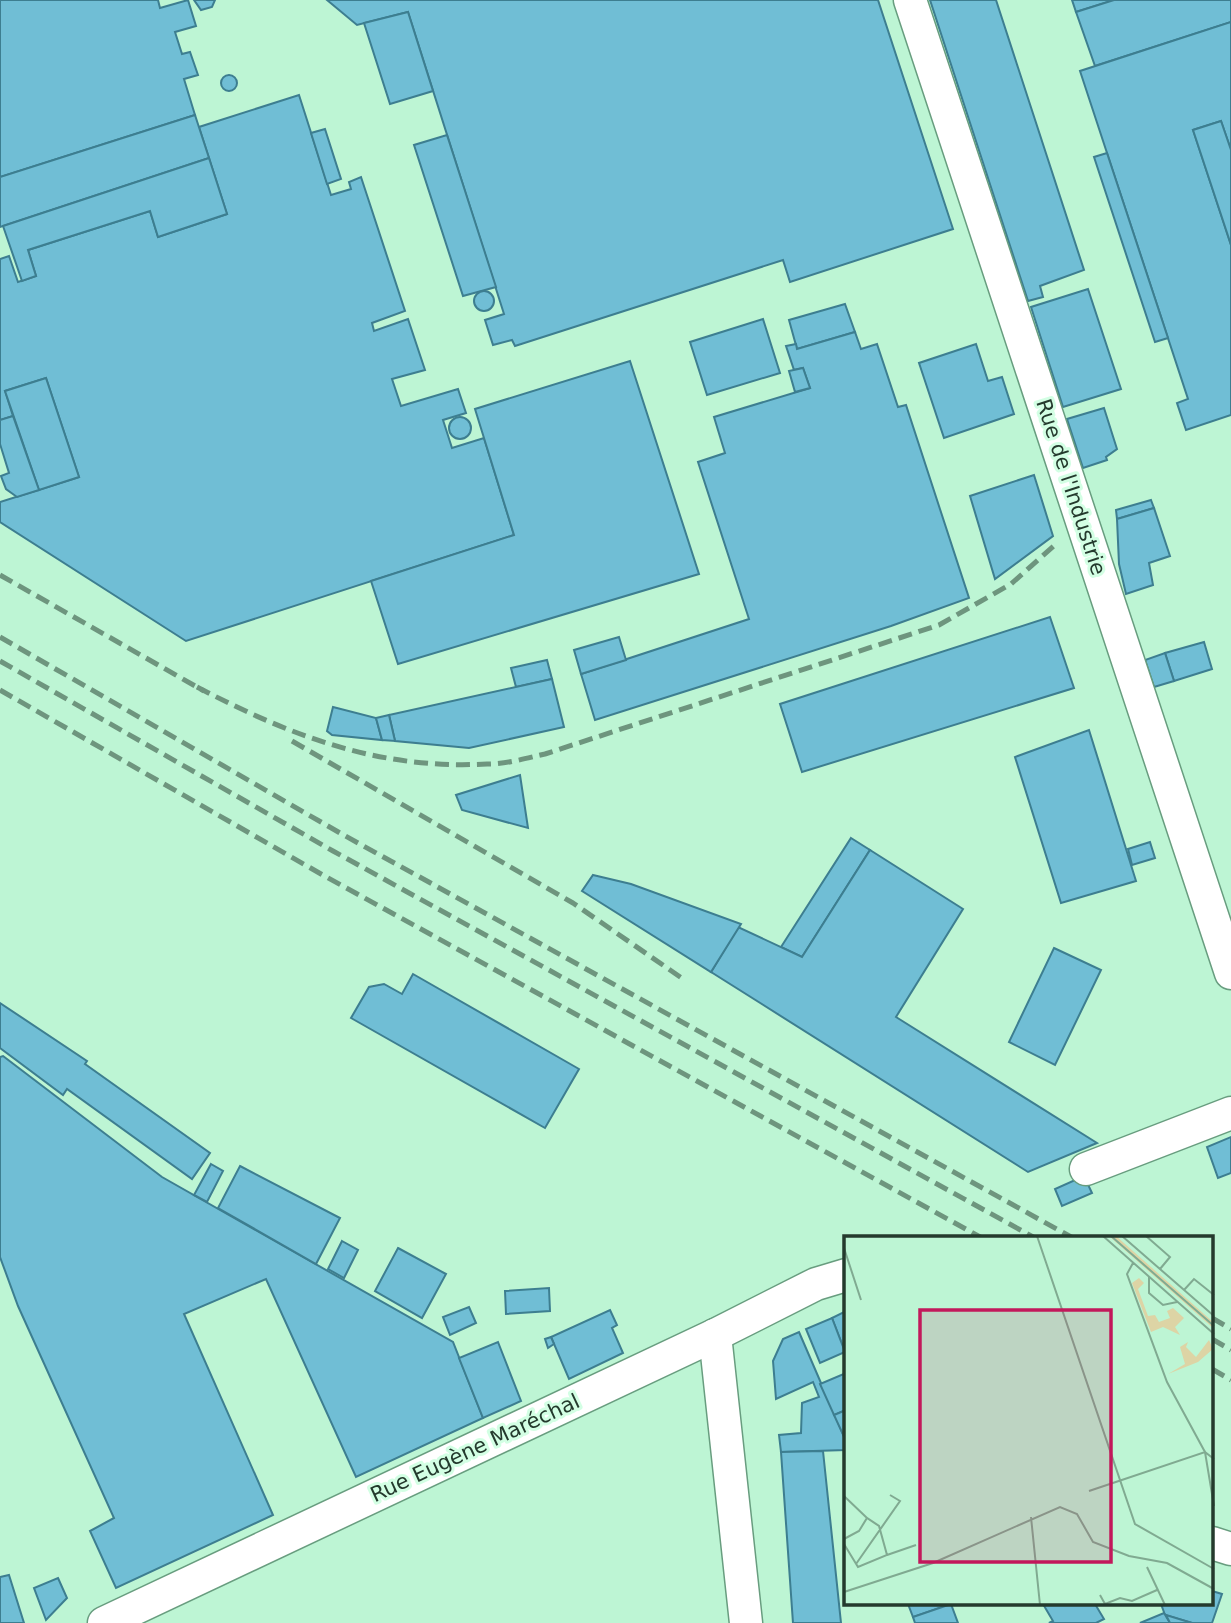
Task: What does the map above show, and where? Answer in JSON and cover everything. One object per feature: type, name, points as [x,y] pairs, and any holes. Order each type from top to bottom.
[{"type":"street","name":"Rue de l'Industrie","points":[[910,0],[1231,973]]},
{"type":"street","points":[[1086,1169],[1231,1113]]},
{"type":"street","name":"Rue Eugène Maréchal","points":[[104,1623],[715,1335],[816,1284],[844,1276]]},
{"type":"street","points":[[715,1335],[746,1623]]},
{"type":"street","points":[[1214,1544],[1231,1549]]},
{"type":"building","points":[[0,0],[158,0],[160,8],[188,0],[196,26],[175,32],[182,54],[190,52],[198,75],[184,79],[195,115],[0,177]]},
{"type":"building","points":[[194,0],[215,0],[212,7],[201,10]]},
{"type":"building","points":[[327,0],[878,0],[953,229],[790,282],[783,260],[515,346],[512,340],[493,345],[485,320],[504,314],[408,12],[357,25]]},
{"type":"building","points":[[930,0],[996,0],[1084,270],[1040,286],[1043,297],[1028,301]]},
{"type":"building","points":[[1072,0],[1114,0],[1076,12]]},
{"type":"building","points":[[1114,0],[1231,0],[1231,22],[1095,66],[1076,12]]},
{"type":"building","points":[[408,12],[433,91],[390,104],[364,23]]},
{"type":"building","points":[[1231,22],[1231,150],[1221,121],[1193,130],[1231,245],[1231,415],[1186,430],[1177,403],[1188,399],[1080,71]]},
{"type":"building","points":[[229,75],[235,77],[235,89],[229,91],[223,89],[221,83],[223,77]]},
{"type":"building","points":[[299,95],[331,195],[351,189],[349,182],[361,177],[405,311],[372,323],[374,331],[408,319],[425,370],[392,379],[401,406],[458,389],[466,413],[443,420],[452,448],[484,438],[514,535],[186,641],[0,522],[0,502],[79,477],[46,378],[5,391],[13,416],[0,420],[0,259],[9,256],[18,282],[36,276],[28,250],[150,211],[158,237],[227,214],[199,127]]},
{"type":"building","points":[[195,115],[209,158],[0,227],[0,177]]},
{"type":"building","points":[[1221,121],[1231,150],[1231,245],[1193,130]]},
{"type":"building","points":[[325,129],[341,179],[327,184],[311,133]]},
{"type":"building","points":[[447,135],[496,287],[463,296],[414,145]]},
{"type":"building","points":[[1107,153],[1168,338],[1155,342],[1094,157]]},
{"type":"building","points":[[209,158],[227,214],[158,237],[150,211],[28,250],[36,276],[22,281],[3,226]]},
{"type":"building","points":[[1088,289],[1121,389],[1063,407],[1031,307]]},
{"type":"building","points":[[480,291],[488,291],[494,301],[488,311],[480,311],[474,305],[474,297]]},
{"type":"building","points":[[845,304],[855,332],[797,349],[789,320]]},
{"type":"building","points":[[763,319],[780,373],[707,395],[690,342]]},
{"type":"building","points":[[855,332],[861,349],[877,344],[898,407],[906,405],[969,598],[891,626],[595,720],[581,674],[749,619],[698,462],[725,453],[714,417],[810,388],[803,368],[794,370],[786,346],[796,344],[797,349]]},
{"type":"building","points":[[976,344],[988,381],[1002,377],[1014,414],[944,438],[919,363]]},
{"type":"building","points":[[630,361],[699,574],[398,664],[371,581],[514,535],[475,409]]},
{"type":"building","points":[[803,368],[810,388],[795,392],[789,371]]},
{"type":"building","points":[[46,378],[79,477],[39,490],[5,391]]},
{"type":"building","points":[[1104,408],[1117,449],[1106,457],[1107,460],[1083,468],[1067,419]]},
{"type":"building","points":[[13,416],[39,490],[17,497],[6,489],[1,476],[9,473],[0,444],[0,420]]},
{"type":"building","points":[[460,417],[468,420],[471,428],[468,436],[460,439],[452,436],[449,428],[452,420]]},
{"type":"building","points":[[1034,475],[1053,536],[995,579],[970,496]]},
{"type":"building","points":[[1151,500],[1154,508],[1117,519],[1116,510]]},
{"type":"building","points":[[1154,508],[1170,556],[1149,563],[1153,585],[1126,594],[1119,564],[1117,519]]},
{"type":"building","points":[[1050,617],[1074,688],[802,772],[780,704]]},
{"type":"building","points":[[619,637],[626,660],[581,674],[574,650]]},
{"type":"building","points":[[1204,642],[1212,669],[1174,681],[1165,653]]},
{"type":"building","points":[[1165,653],[1174,681],[1154,687],[1145,660]]},
{"type":"building","points":[[547,660],[552,679],[516,687],[511,668]]},
{"type":"building","points":[[552,679],[564,727],[469,748],[395,741],[389,715]]},
{"type":"building","points":[[333,707],[376,718],[382,740],[332,735],[327,731]]},
{"type":"building","points":[[389,715],[395,741],[382,740],[376,718]]},
{"type":"building","points":[[1089,730],[1136,881],[1061,903],[1015,757]]},
{"type":"building","points":[[520,775],[528,828],[462,810],[456,795]]},
{"type":"building","points":[[851,838],[870,850],[802,957],[781,947]]},
{"type":"building","points":[[1150,842],[1155,858],[1132,865],[1128,849]]},
{"type":"building","points":[[870,850],[963,909],[896,1017],[1097,1143],[1028,1172],[711,972],[738,927],[802,957]]},
{"type":"building","points":[[593,875],[631,884],[741,924],[711,972],[582,891]]},
{"type":"building","points":[[1054,948],[1101,970],[1055,1065],[1009,1042]]},
{"type":"building","points":[[413,974],[579,1069],[545,1128],[351,1018],[369,987],[384,984],[402,994]]},
{"type":"building","points":[[0,1003],[87,1061],[85,1064],[210,1153],[192,1179],[67,1089],[63,1095],[0,1048]]},
{"type":"building","points":[[3,1056],[162,1177],[453,1342],[483,1418],[356,1477],[266,1279],[184,1314],[273,1515],[116,1588],[90,1531],[114,1518],[18,1306],[0,1257],[0,1057]]},
{"type":"building","points":[[1231,1137],[1231,1173],[1218,1178],[1207,1147]]},
{"type":"building","points":[[211,1164],[223,1171],[207,1202],[194,1195]]},
{"type":"building","points":[[240,1166],[340,1218],[316,1264],[218,1208]]},
{"type":"building","points":[[1084,1176],[1092,1193],[1062,1206],[1055,1189]]},
{"type":"building","points":[[342,1241],[358,1250],[344,1278],[328,1269]]},
{"type":"building","points":[[398,1248],[446,1274],[422,1318],[375,1291]]},
{"type":"building","points":[[549,1288],[550,1311],[506,1314],[505,1291]]},
{"type":"building","points":[[469,1307],[476,1323],[450,1335],[443,1317]]},
{"type":"building","points":[[610,1310],[617,1325],[612,1328],[623,1353],[569,1379],[551,1337]]},
{"type":"building","points":[[844,1312],[844,1349],[832,1318]]},
{"type":"building","points":[[832,1318],[844,1352],[820,1363],[806,1329]]},
{"type":"building","points":[[799,1332],[844,1436],[844,1450],[781,1452],[779,1435],[801,1433],[802,1403],[819,1397],[813,1382],[776,1399],[773,1361],[783,1339]]},
{"type":"building","points":[[551,1337],[554,1344],[548,1348],[545,1339]]},
{"type":"building","points":[[498,1342],[521,1401],[483,1418],[459,1358]]},
{"type":"building","points":[[844,1374],[844,1411],[834,1415],[820,1384]]},
{"type":"building","points":[[844,1411],[844,1437],[834,1415]]},
{"type":"building","points":[[823,1451],[841,1623],[793,1623],[781,1452]]},
{"type":"building","points":[[9,1575],[24,1623],[0,1623],[0,1577]]},
{"type":"building","points":[[58,1578],[67,1598],[46,1620],[34,1588]]},
{"type":"building","points":[[1214,1592],[1222,1594],[1212,1623],[1192,1623],[1165,1615],[1162,1606],[1214,1606]]},
{"type":"building","points":[[909,1606],[945,1606],[913,1617]]},
{"type":"building","points":[[952,1606],[958,1623],[915,1623],[913,1617]]},
{"type":"building","points":[[1044,1606],[1096,1606],[1104,1619],[1096,1623],[1049,1623],[1053,1621]]},
{"type":"building","points":[[1164,1613],[1170,1623],[1140,1623]]},
{"type":"building","points":[[1166,1615],[1192,1623],[1170,1623]]},
{"type":"railway","points":[[197,687],[267,721],[337,746],[373,755],[447,764],[509,762],[545,754],[939,625],[1011,584],[1056,544]]},
{"type":"railway","points":[[0,575],[204,691]]},
{"type":"railway","points":[[0,637],[340,833],[1069,1236]]},
{"type":"railway","points":[[0,661],[333,851],[1031,1236]]},
{"type":"railway","points":[[0,690],[321,874],[978,1236]]},
{"type":"railway","points":[[292,741],[573,903],[686,981]]},
{"type":"railway","points":[[1214,1319],[1231,1329]]},
{"type":"railway","points":[[1214,1340],[1231,1350]]},
{"type":"railway","points":[[1214,1370],[1231,1380]]}]
